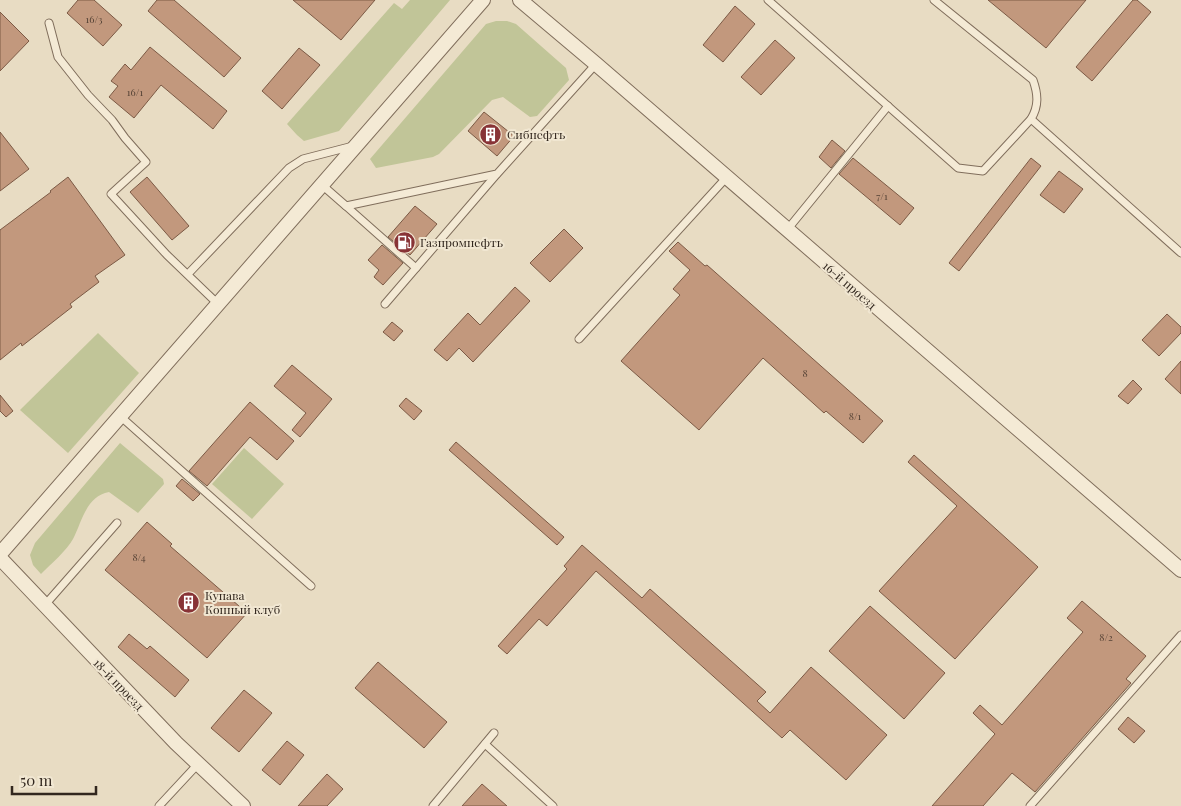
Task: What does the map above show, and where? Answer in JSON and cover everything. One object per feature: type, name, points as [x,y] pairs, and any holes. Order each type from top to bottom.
[{"type":"street","points":[[0,554],[483,0]]},
{"type":"street","name":"16-й проезд","points":[[520,0],[1181,570]]},
{"type":"street","name":"18-й проезд","points":[[0,558],[135,701],[243,806]]},
{"type":"lane","points":[[768,0],[958,168],[983,170],[1031,119],[1035,112],[1038,94],[1033,80],[934,0]]},
{"type":"lane","points":[[49,23],[58,57],[146,162],[111,194],[167,255],[218,304]]},
{"type":"lane","points":[[385,304],[497,174],[596,64]]},
{"type":"lane","points":[[786,230],[888,106]]},
{"type":"lane","points":[[1031,119],[1181,253]]},
{"type":"lane","points":[[188,274],[289,168],[303,159],[359,144]]},
{"type":"lane","points":[[346,206],[497,174]]},
{"type":"lane","points":[[579,339],[726,178]]},
{"type":"lane","points":[[322,185],[416,268]]},
{"type":"lane","points":[[120,415],[311,586]]},
{"type":"lane","points":[[44,606],[117,523]]},
{"type":"lane","points":[[1030,806],[1181,635]]},
{"type":"lane","points":[[433,806],[494,732]]},
{"type":"lane","points":[[485,744],[554,806]]},
{"type":"lane","points":[[159,806],[198,764]]},
{"type":"green space","points":[[410,0],[450,0],[339,131],[304,141],[287,124],[394,3],[402,9]]},
{"type":"green space","points":[[496,21],[507,21],[516,24],[566,68],[569,80],[537,116],[530,117],[503,97],[492,100],[439,154],[433,157],[376,168],[370,159],[486,24]]},
{"type":"green space","points":[[98,333],[139,373],[68,453],[20,410]]},
{"type":"green space","points":[[120,443],[163,479],[164,484],[138,513],[109,492],[101,494],[90,504],[70,543],[59,557],[41,574],[33,565],[30,555],[35,543]]},
{"type":"green space","points":[[244,448],[284,484],[252,519],[212,484]]},
{"type":"building","points":[[78,0],[94,0],[122,25],[103,46],[67,13]]},
{"type":"building","points":[[157,0],[174,0],[241,58],[224,77],[148,11]]},
{"type":"building","points":[[293,0],[375,0],[341,40]]},
{"type":"building","points":[[988,0],[1086,0],[1046,48]]},
{"type":"building","points":[[1133,0],[1137,0],[1151,12],[1092,81],[1076,67]]},
{"type":"building","points":[[735,6],[755,24],[723,62],[703,45]]},
{"type":"building","points":[[0,12],[29,41],[0,71]]},
{"type":"building","points":[[775,40],[795,58],[761,95],[741,77]]},
{"type":"building","points":[[150,47],[227,111],[213,129],[161,85],[134,118],[109,97],[118,86],[111,81],[125,64],[131,70]]},
{"type":"building","points":[[299,48],[320,65],[282,109],[262,91]]},
{"type":"building","name":"Сибнефть","points":[[484,112],[514,136],[497,156],[468,131]]},
{"type":"building","points":[[0,132],[29,169],[0,191]]},
{"type":"building","points":[[832,140],[845,151],[831,168],[819,157]]},
{"type":"building","points":[[853,158],[914,208],[900,225],[839,174]]},
{"type":"building","points":[[1031,158],[1041,166],[959,271],[949,263]]},
{"type":"building","points":[[1059,171],[1083,189],[1064,213],[1040,195]]},
{"type":"building","points":[[68,177],[125,255],[95,276],[99,282],[70,304],[72,307],[22,346],[21,343],[0,360],[0,230]]},
{"type":"building","points":[[147,177],[189,226],[172,240],[130,192]]},
{"type":"building","points":[[415,206],[437,224],[410,255],[388,237]]},
{"type":"building","points":[[564,229],[583,248],[550,282],[530,263]]},
{"type":"building","points":[[678,242],[705,266],[707,265],[883,421],[863,443],[826,411],[824,413],[763,358],[699,430],[621,361],[680,295],[673,289],[690,270],[669,251]]},
{"type":"building","points":[[382,245],[403,263],[383,285],[374,277],[379,270],[368,260]]},
{"type":"building","points":[[515,287],[530,301],[473,362],[459,348],[447,361],[434,350],[468,313],[480,325]]},
{"type":"building","points":[[1167,314],[1181,327],[1181,333],[1159,356],[1142,340]]},
{"type":"building","points":[[392,322],[403,331],[394,341],[383,332]]},
{"type":"building","points":[[1181,361],[1181,394],[1165,379]]},
{"type":"building","points":[[292,365],[332,399],[300,437],[292,430],[306,413],[274,386]]},
{"type":"building","points":[[1133,380],[1142,389],[1128,404],[1118,396]]},
{"type":"building","points":[[0,395],[13,411],[6,417],[0,411]]},
{"type":"building","points":[[406,398],[422,411],[414,420],[399,406]]},
{"type":"building","points":[[250,402],[294,441],[277,460],[250,437],[207,486],[189,471]]},
{"type":"building","points":[[456,442],[564,537],[557,545],[449,450]]},
{"type":"building","points":[[914,455],[1038,567],[955,659],[879,591],[957,506],[908,462]]},
{"type":"building","points":[[182,479],[200,494],[193,501],[176,486]]},
{"type":"building","name":"Купава Конный клуб","points":[[147,522],[172,544],[170,546],[247,613],[207,658],[105,570]]},
{"type":"building","points":[[582,545],[642,598],[650,589],[766,692],[757,701],[770,713],[811,667],[887,735],[846,780],[790,730],[782,738],[596,571],[547,626],[539,619],[507,654],[498,646],[567,569],[564,566]]},
{"type":"building","points":[[1082,601],[1146,656],[1126,679],[1131,683],[1035,792],[1012,773],[983,806],[932,806],[995,734],[973,713],[980,705],[1002,725],[1083,632],[1067,618]]},
{"type":"building","points":[[870,606],[945,673],[904,719],[829,651]]},
{"type":"building","points":[[129,634],[147,649],[150,646],[189,680],[175,697],[118,647]]},
{"type":"building","points":[[378,662],[447,722],[424,748],[355,688]]},
{"type":"building","points":[[244,690],[272,713],[239,752],[211,728]]},
{"type":"building","points":[[1128,717],[1145,731],[1134,743],[1118,729]]},
{"type":"building","points":[[287,741],[304,755],[280,785],[262,770]]},
{"type":"building","points":[[327,774],[343,789],[327,806],[298,806]]},
{"type":"building","points":[[482,784],[507,806],[462,806]]},
{"type":"place","name":"Сибнефть","points":[[491,134]]},
{"type":"place","name":"Газпромнефть","points":[[404,242]]},
{"type":"place","name":"Купава Конный клуб","points":[[189,602]]}]
